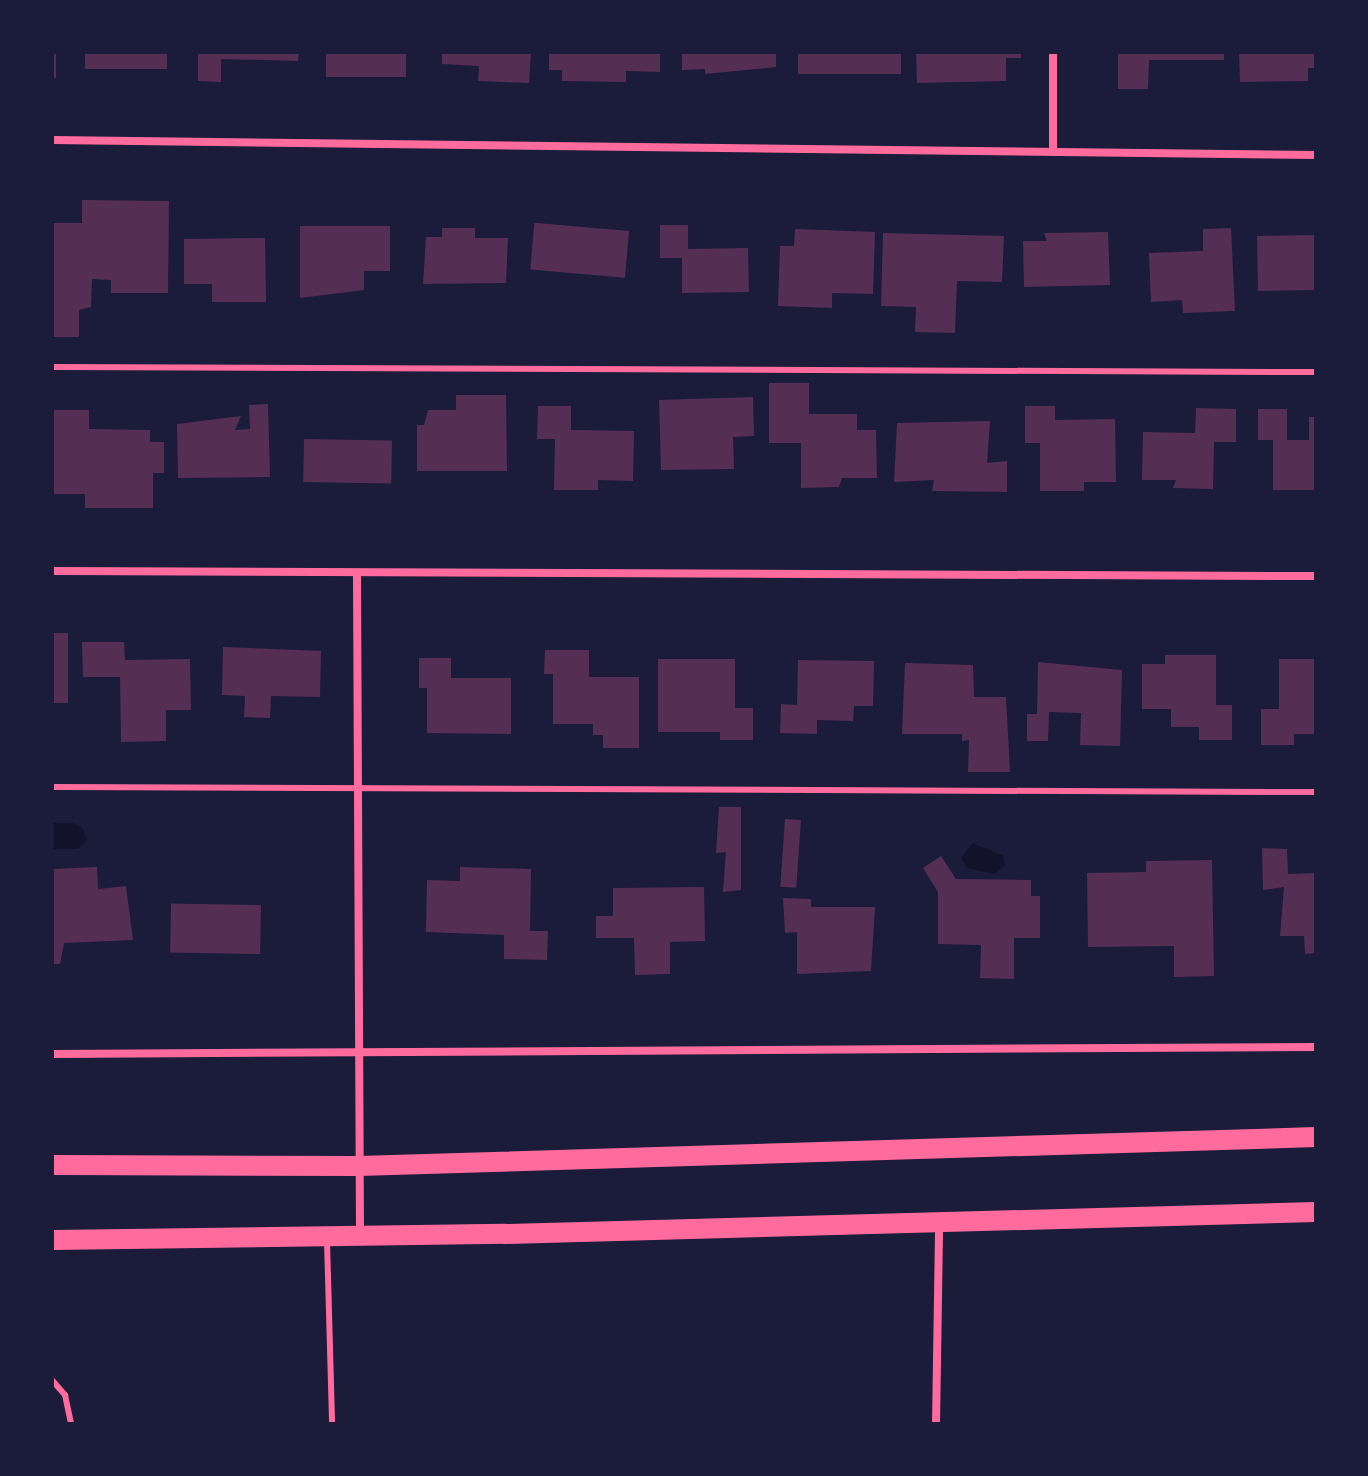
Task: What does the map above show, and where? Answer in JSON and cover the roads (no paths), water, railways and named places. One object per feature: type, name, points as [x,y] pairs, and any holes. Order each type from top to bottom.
[{"type":"main road","points":[[52,1165],[358,1166],[1316,1137]]},
{"type":"main road","points":[[52,1240],[939,1225],[1316,1212]]},
{"type":"street","points":[[1053,52],[1053,149]]},
{"type":"street","points":[[52,140],[1053,149],[1316,155]]},
{"type":"street","points":[[52,571],[1316,576]]},
{"type":"street","points":[[357,573],[355,1052],[360,1237]]},
{"type":"street","points":[[52,1054],[1316,1047]]},
{"type":"street","points":[[936,1424],[939,1225]]},
{"type":"lane","points":[[52,367],[1316,372]]},
{"type":"lane","points":[[52,787],[358,792],[1316,792]]},
{"type":"lane","points":[[327,1237],[332,1424]]},
{"type":"lane","points":[[52,1380],[65,1395],[71,1424]]}]
